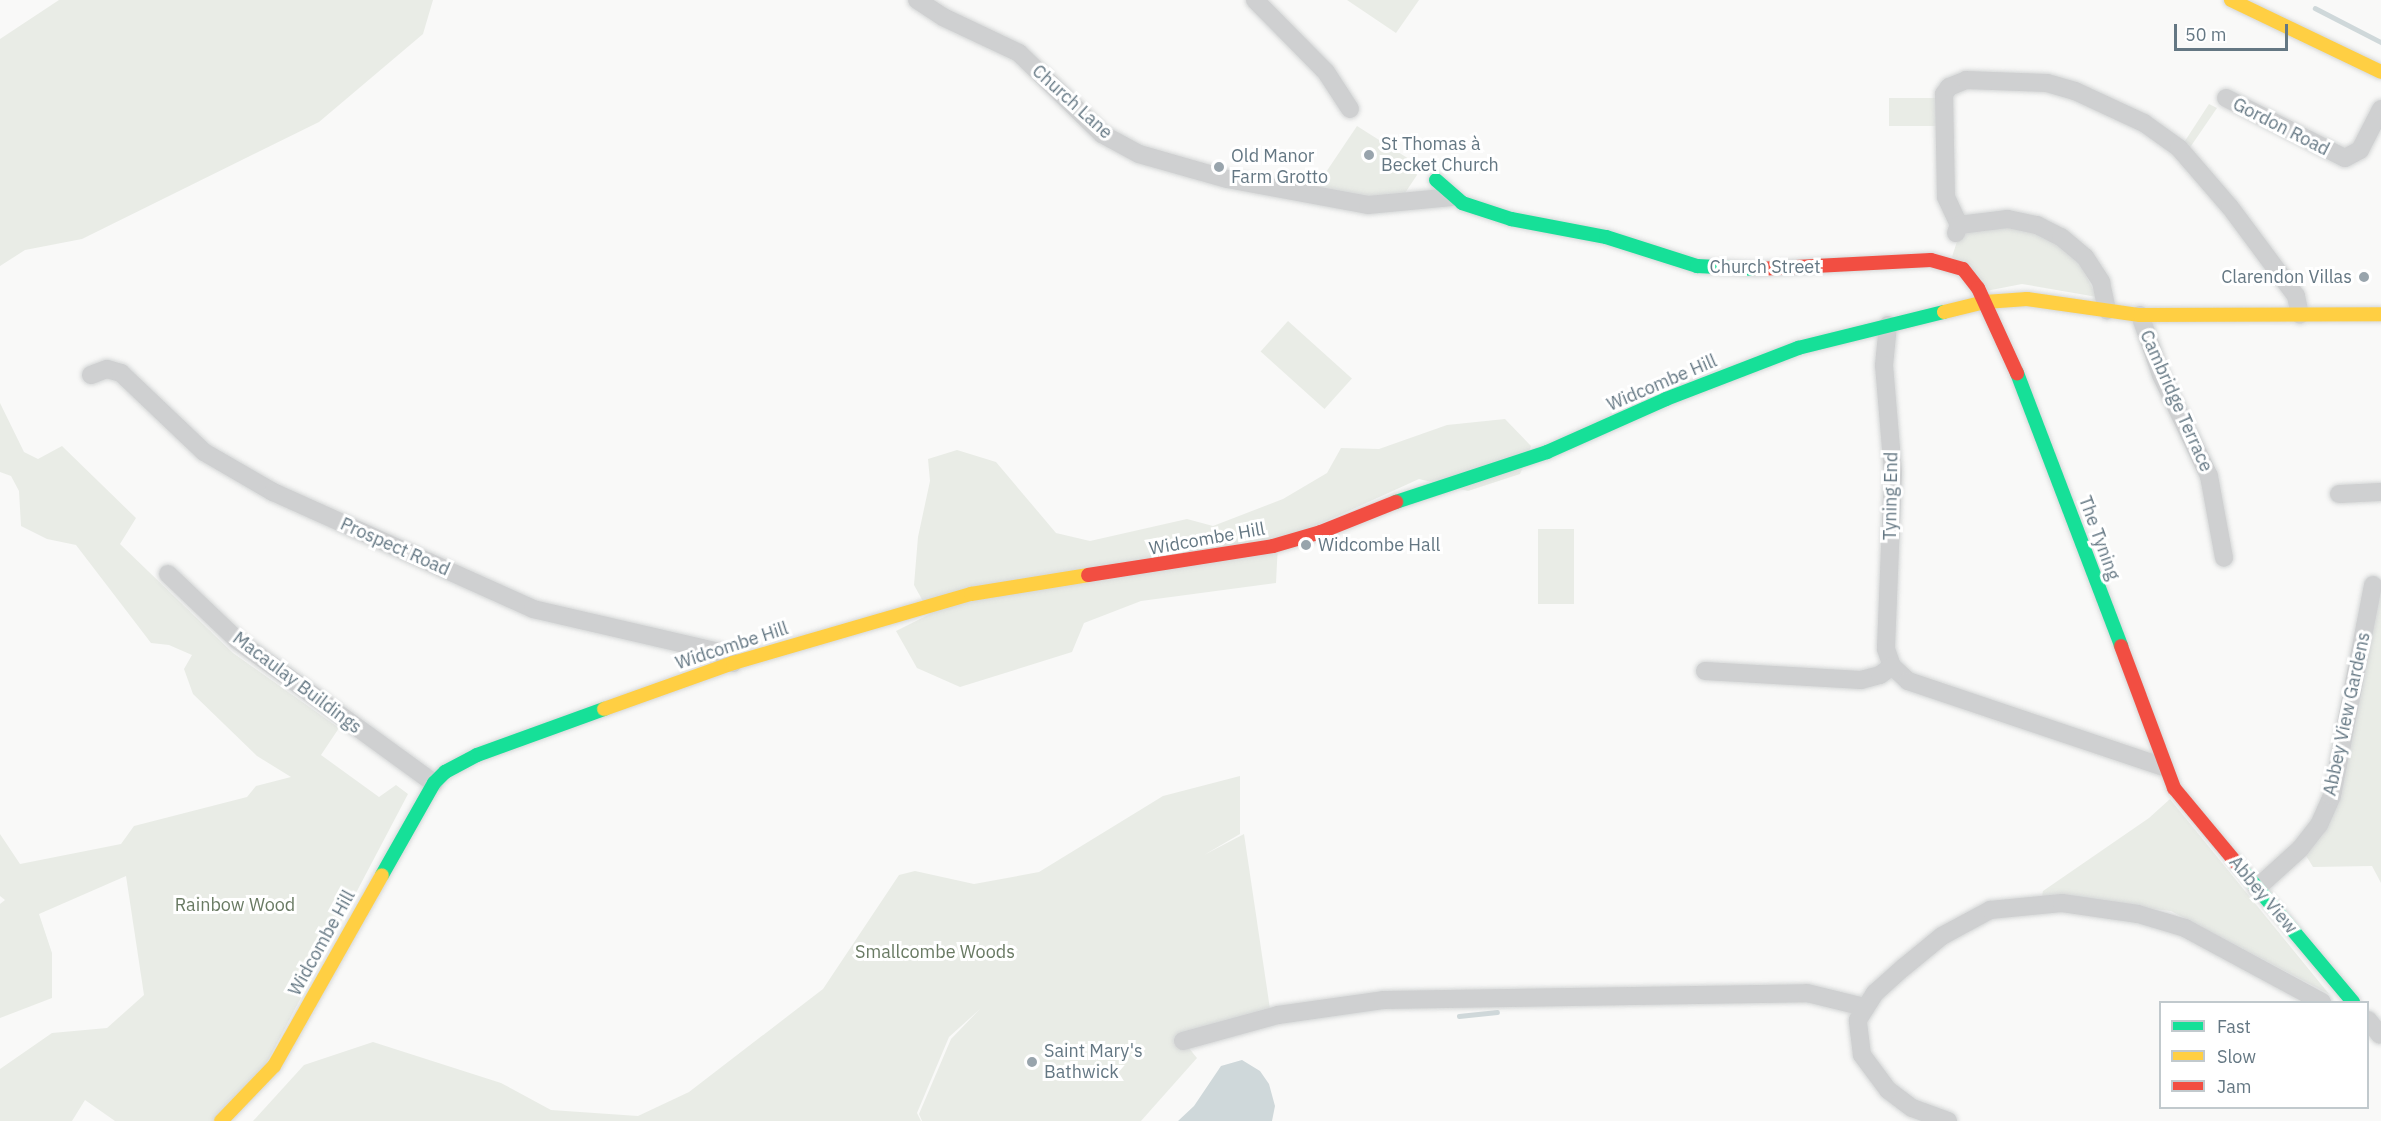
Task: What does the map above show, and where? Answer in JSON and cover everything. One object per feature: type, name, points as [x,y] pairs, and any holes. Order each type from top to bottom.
[{"type":"street","name":"Church Lane","points":[[917,0],[943,17],[1019,53],[1102,134],[1140,154],[1227,179],[1368,205],[1452,197]]},
{"type":"street","points":[[1255,0],[1326,72],[1350,109]]},
{"type":"street","points":[[2231,0],[2381,72]]},
{"type":"street","points":[[2266,16],[2275,0]]},
{"type":"street","points":[[2107,310],[2101,282],[2085,257],[2061,237],[2037,225],[2008,219],[1958,229],[1946,197],[1944,94],[1949,87],[1966,80],[2048,83],[2075,91],[2144,123],[2179,147],[2230,207],[2296,296],[2300,315]]},
{"type":"street","name":"Gordon Road","points":[[2226,98],[2345,158],[2360,150],[2381,109]]},
{"type":"street","name":"Church Street","points":[[1436,180],[1452,197],[1511,219],[1606,237],[1697,266],[1744,270],[1931,260],[1963,270],[1985,302]]},
{"type":"street","name":"Widcombe Hill","points":[[221,1121],[274,1066],[434,783],[445,772],[477,755],[733,663],[971,594],[1194,560],[1312,535],[1418,493],[1548,452],[1666,399],[1798,348],[1985,302],[2027,299],[2140,315],[2381,314]]},
{"type":"street","name":"The Tyning","points":[[1985,302],[2029,399],[2164,767],[2174,788]]},
{"type":"street","name":"Cambridge Terrace","points":[[2140,315],[2161,375],[2209,476],[2224,558]]},
{"type":"street","name":"Tyning End","points":[[1888,325],[1884,365],[1893,473],[1886,649],[1892,666]]},
{"type":"street","name":"Prospect Road","points":[[91,375],[107,369],[121,373],[204,453],[273,492],[533,609],[718,652],[733,663]]},
{"type":"street","points":[[2339,494],[2381,492]]},
{"type":"street","name":"Macaulay Buildings","points":[[168,573],[237,640],[434,783]]},
{"type":"street","name":"Abbey View Gardens","points":[[2257,888],[2306,841],[2319,825],[2332,796],[2373,585]]},
{"type":"street","points":[[1704,671],[1861,680],[1880,675],[1892,666],[1908,681],[2164,767]]},
{"type":"street","name":"Abbey View","points":[[2174,788],[2352,1001]]},
{"type":"street","points":[[1948,1121],[1912,1108],[1888,1090],[1862,1055],[1858,1020],[1864,1007],[1903,968],[1967,920],[1990,910],[2030,903],[2062,903],[2138,914],[2185,928],[2320,1001]]},
{"type":"street","points":[[1183,1041],[1278,1015],[1383,1000],[1807,993],[1864,1007]]},
{"type":"street","points":[[2369,1022],[2381,1035]]},
{"type":"green space","points":[[59,0],[433,0],[423,34],[319,122],[82,239],[25,250],[0,266],[0,39]]},
{"type":"green space","points":[[1347,0],[1419,0],[1396,33]]},
{"type":"green space","points":[[1889,98],[1937,98],[1937,126],[1889,126]]},
{"type":"green space","points":[[2209,104],[2217,108],[2189,149],[2183,144]]},
{"type":"green space","points":[[1357,126],[1409,159],[1417,175],[1401,199],[1372,199],[1314,190]]},
{"type":"green space","points":[[2010,226],[2048,238],[2079,262],[2097,297],[2022,284],[1986,291],[1952,257],[1959,235],[1965,232]]},
{"type":"green space","points":[[1288,321],[1352,379],[1324,409],[1261,351]]},
{"type":"green space","name":"Rainbow Wood","points":[[0,403],[24,452],[38,459],[62,446],[136,518],[120,544],[233,653],[339,728],[321,755],[379,797],[396,785],[408,794],[264,1068],[213,1121],[115,1121],[85,1100],[72,1121],[0,1121],[0,1069],[52,1033],[107,1028],[144,995],[126,876],[39,914],[52,953],[52,998],[0,1018],[0,904],[5,900],[0,896],[0,834],[20,864],[121,844],[134,826],[247,797],[256,786],[291,777],[257,756],[193,694],[184,669],[192,655],[169,645],[151,643],[76,545],[47,539],[21,526],[19,491],[11,476],[0,472]]},
{"type":"green space","points":[[1505,419],[1531,446],[1520,474],[1468,491],[1419,479],[1278,543],[1276,583],[1141,601],[1084,623],[1072,652],[960,687],[917,668],[896,631],[930,614],[914,585],[918,537],[930,481],[928,459],[957,450],[996,462],[1056,533],[1090,541],[1187,519],[1213,526],[1283,499],[1327,473],[1341,448],[1379,449],[1447,425]]},
{"type":"green space","points":[[1538,529],[1574,529],[1574,604],[1538,604]]},
{"type":"green space","points":[[2381,590],[2381,883],[2372,866],[2313,867],[2305,854],[2318,838]]},
{"type":"green space","name":"Smallcombe Woods","points":[[1240,776],[1240,834],[1204,855],[1244,834],[1270,1009],[1183,1041],[1197,1058],[1141,1121],[922,1121],[919,1114],[951,1039],[980,1009],[949,1037],[917,1113],[921,1121],[253,1121],[304,1065],[373,1042],[501,1083],[551,1110],[638,1116],[689,1092],[823,989],[899,875],[915,871],[974,884],[1039,872],[1163,796]]},
{"type":"green space","points":[[2170,799],[2329,994],[2171,911],[2042,896],[2043,891],[2149,818]]},
{"type":"shaded area","points":[[1242,1060],[1260,1071],[1269,1084],[1275,1106],[1272,1121],[1178,1121],[1194,1106],[1221,1066]]},
{"type":"waterway","points":[[2315,8],[2381,42]]},
{"type":"waterway","points":[[1459,1016],[1497,1012]]},
{"type":"traffic: fast","points":[[1436,180],[1462,203],[1511,219],[1606,237],[1697,266],[1757,269]]},
{"type":"traffic: fast","points":[[1396,502],[1547,452],[1666,399],[1798,348],[1944,312]]},
{"type":"traffic: fast","points":[[2017,373],[2121,646]]},
{"type":"traffic: fast","points":[[382,875],[434,783],[445,772],[477,755],[604,709]]},
{"type":"traffic: fast","points":[[2238,865],[2352,1001]]},
{"type":"traffic: slow","points":[[2231,0],[2381,72]]},
{"type":"traffic: slow","points":[[1944,312],[1985,302],[2027,299],[2140,315],[2381,314]]},
{"type":"traffic: slow","points":[[604,709],[733,663],[971,594],[1088,575]]},
{"type":"traffic: slow","points":[[221,1121],[274,1066],[382,875]]},
{"type":"traffic: jam","points":[[1757,269],[1931,260],[1963,269],[1978,288],[2017,373]]},
{"type":"traffic: jam","points":[[1088,575],[1273,546],[1321,532],[1396,502]]},
{"type":"traffic: jam","points":[[2121,646],[2174,788],[2238,865]]},
{"type":"place","name":"St Thomas à Becket Church","points":[[1369,155]]},
{"type":"place","name":"Old Manor Farm Grotto","points":[[1219,167]]},
{"type":"place","name":"Clarendon Villas","points":[[2364,277]]},
{"type":"place","name":"Widcombe Hall","points":[[1306,545]]},
{"type":"place","name":"Saint Mary's Bathwick","points":[[1032,1062]]}]
